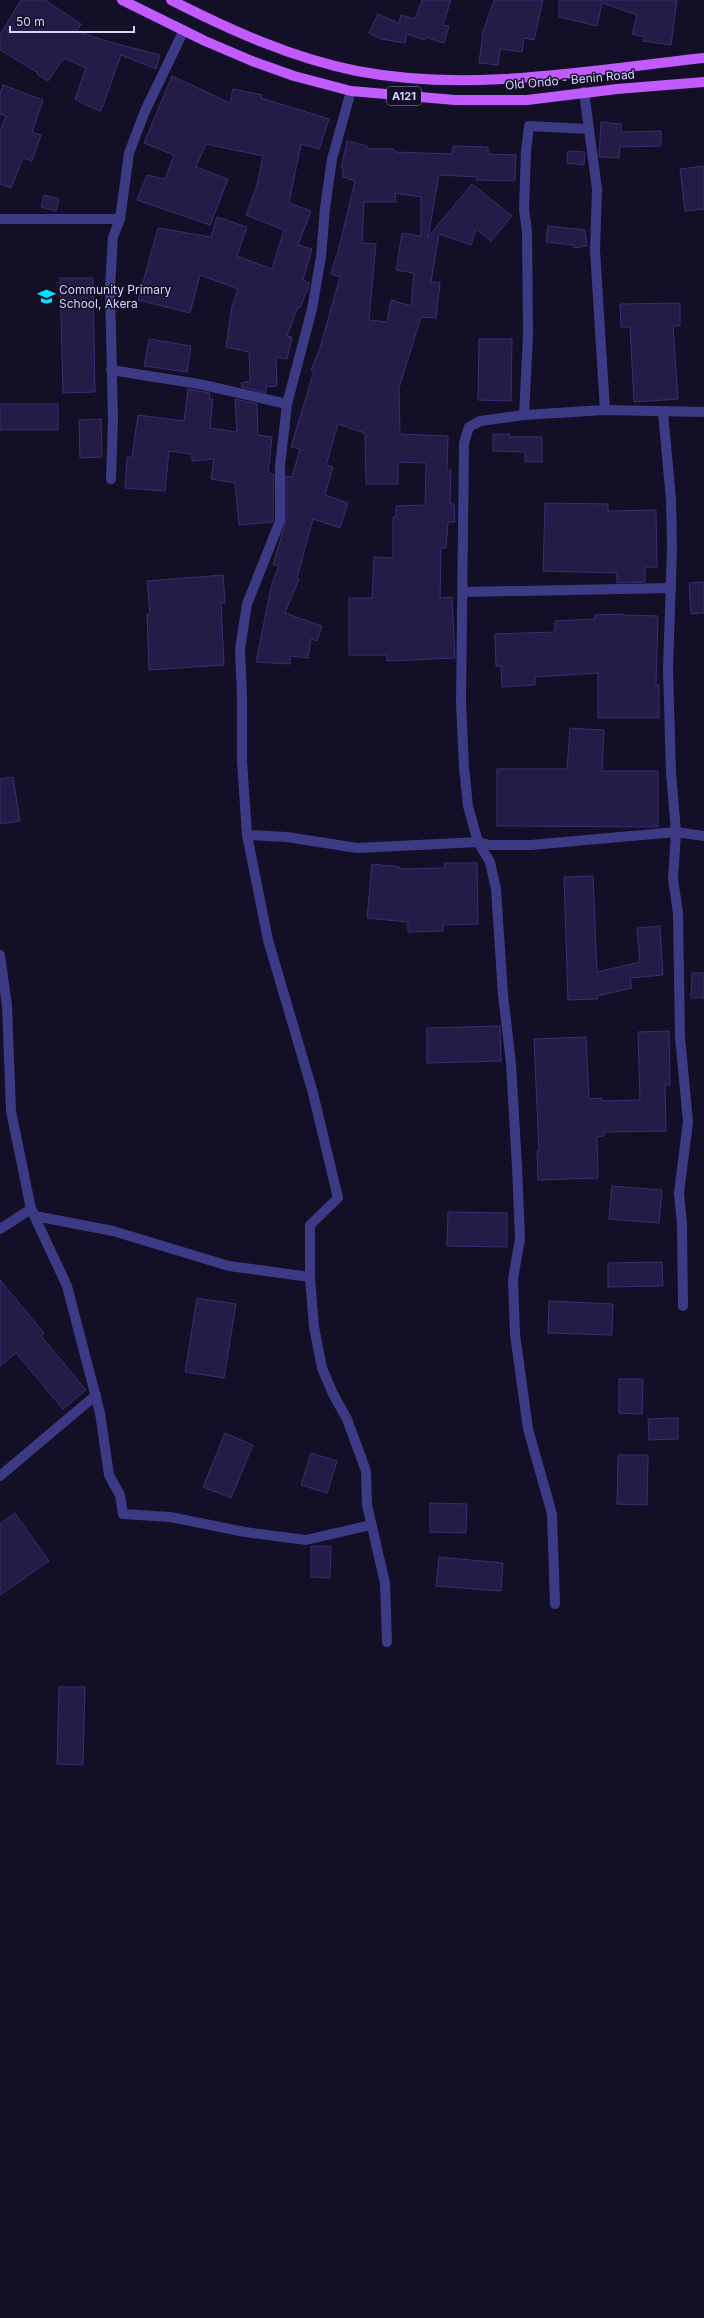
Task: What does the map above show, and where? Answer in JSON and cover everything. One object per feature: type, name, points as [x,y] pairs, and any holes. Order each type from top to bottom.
[{"type":"main road","name":"Old Ondo - Benin Road","points":[[122,0],[184,30],[205,42],[294,76],[350,91],[455,100],[527,100],[584,92],[704,82]]},
{"type":"main road","name":"Old Ondo - Benin Road","points":[[171,0],[226,28],[283,50],[358,71],[419,80],[535,76],[704,58]]},
{"type":"street","points":[[111,479],[113,419],[110,288],[113,238],[120,219],[129,153],[145,112],[184,30]]},
{"type":"street","points":[[350,91],[332,159],[324,208],[321,257],[312,309],[287,404],[280,466],[280,521],[247,604],[240,649],[242,761],[247,835],[268,940],[313,1093],[338,1198],[310,1226],[310,1277],[314,1327],[322,1368],[333,1394],[348,1419],[366,1471],[367,1505],[385,1583],[387,1642]]},
{"type":"street","points":[[584,92],[597,189],[594,250],[605,410]]},
{"type":"street","points":[[524,415],[528,327],[527,232],[524,209],[526,151],[529,126],[589,129]]},
{"type":"street","points":[[0,219],[120,219]]},
{"type":"street","points":[[111,370],[199,384],[287,404]]},
{"type":"street","points":[[555,1604],[552,1514],[528,1429],[515,1334],[513,1279],[520,1239],[517,1167],[511,1063],[502,987],[496,889],[490,862],[478,842],[468,806],[464,767],[461,702],[464,443],[469,428],[480,421],[524,415],[605,410],[704,412]]},
{"type":"street","points":[[663,412],[671,500],[671,588],[668,669],[671,773],[676,832],[673,879],[678,913],[680,1037],[688,1122],[679,1194],[682,1226],[683,1306]]},
{"type":"street","points":[[463,592],[671,588]]},
{"type":"street","points":[[247,835],[287,837],[357,848],[478,842],[490,845],[531,845],[676,832],[704,836]]},
{"type":"street","points":[[0,955],[7,1006],[11,1111],[31,1208],[67,1286],[96,1395],[107,1451],[109,1475],[120,1495],[123,1514],[170,1517],[245,1532],[306,1540],[371,1525]]},
{"type":"street","points":[[31,1208],[35,1216],[113,1231],[230,1266],[310,1277]]},
{"type":"street","points":[[0,1229],[31,1208]]},
{"type":"street","points":[[0,1476],[96,1395]]},
{"type":"building","points":[[21,0],[45,0],[81,24],[77,31],[106,41],[160,55],[156,69],[121,55],[101,111],[85,105],[75,99],[86,68],[64,58],[48,81],[37,74],[38,73],[0,50],[0,35]]},
{"type":"building","points":[[422,0],[451,0],[443,25],[449,26],[444,43],[425,37],[425,40],[407,34],[405,43],[381,39],[369,33],[378,14],[399,23],[401,15],[415,19]]},
{"type":"building","points":[[494,0],[543,0],[534,40],[524,38],[522,52],[500,49],[498,65],[479,63],[483,32]]},
{"type":"building","points":[[559,0],[677,0],[671,45],[643,41],[644,37],[632,34],[637,15],[602,3],[597,26],[559,17]]},
{"type":"building","points":[[172,76],[230,103],[233,89],[262,95],[261,98],[329,119],[319,149],[301,144],[289,203],[311,211],[298,245],[312,249],[303,280],[310,283],[300,308],[298,307],[287,336],[292,337],[287,359],[276,357],[277,386],[266,387],[266,393],[242,387],[241,383],[250,381],[249,352],[226,347],[232,306],[238,289],[200,275],[190,313],[138,300],[158,228],[211,237],[217,217],[247,227],[237,256],[272,269],[284,230],[246,215],[257,185],[263,156],[206,144],[196,167],[228,179],[210,225],[137,200],[147,175],[165,179],[174,155],[144,143]]},
{"type":"building","points":[[3,85],[43,100],[32,132],[41,135],[32,161],[23,158],[11,188],[0,184],[0,131],[6,116],[0,114],[0,94]]},
{"type":"building","points":[[601,122],[621,124],[621,132],[661,131],[661,146],[620,147],[619,158],[599,157]]},
{"type":"building","points":[[347,141],[367,146],[367,149],[394,149],[395,152],[452,154],[453,146],[488,147],[488,154],[516,155],[515,181],[476,180],[478,177],[439,175],[428,237],[472,184],[512,216],[491,241],[476,229],[471,245],[439,234],[431,282],[440,283],[436,318],[421,317],[399,388],[400,434],[448,436],[447,470],[451,470],[450,504],[454,504],[455,522],[448,522],[446,548],[441,548],[440,598],[452,597],[455,658],[387,661],[387,655],[349,655],[349,598],[372,598],[374,557],[393,558],[393,517],[396,517],[396,506],[425,505],[426,463],[398,462],[398,484],[366,484],[365,433],[338,424],[326,465],[333,467],[325,495],[348,503],[340,528],[313,519],[297,578],[299,579],[285,613],[322,626],[317,641],[311,639],[308,658],[290,656],[290,664],[256,662],[272,583],[279,566],[273,565],[286,521],[286,476],[292,477],[300,449],[291,447],[314,371],[311,370],[320,348],[340,277],[331,274],[337,256],[355,181],[343,177],[343,169],[341,168]],"holes":[[[395,193],[421,197],[421,236],[402,233],[396,270],[414,273],[411,306],[391,300],[387,322],[369,320],[376,244],[362,243],[364,202],[396,202]]]},
{"type":"building","points":[[568,151],[585,152],[584,165],[567,163]]},
{"type":"building","points":[[704,166],[704,209],[685,211],[680,169]]},
{"type":"building","points":[[44,195],[59,199],[56,211],[41,207]]},
{"type":"building","points":[[548,226],[585,230],[587,246],[574,248],[573,245],[546,242]]},
{"type":"building","points":[[60,278],[93,278],[95,392],[63,393]]},
{"type":"building","points":[[680,303],[680,326],[673,326],[678,399],[634,402],[630,327],[621,327],[620,304]]},
{"type":"building","points":[[149,339],[191,346],[187,372],[144,366]]},
{"type":"building","points":[[479,339],[512,339],[511,401],[478,400]]},
{"type":"building","points":[[188,389],[210,393],[209,400],[213,399],[210,428],[237,432],[235,399],[257,404],[258,435],[272,437],[268,473],[274,474],[273,522],[239,525],[235,483],[211,479],[214,459],[192,461],[192,454],[169,451],[165,491],[125,488],[127,457],[132,457],[138,415],[184,421]]},
{"type":"building","points":[[0,404],[58,404],[58,430],[0,430]]},
{"type":"building","points":[[101,419],[102,457],[80,458],[79,420]]},
{"type":"building","points":[[493,434],[510,434],[510,437],[542,437],[542,462],[525,462],[525,452],[493,451]]},
{"type":"building","points":[[545,503],[608,504],[608,511],[656,510],[657,567],[645,567],[645,582],[617,583],[617,573],[543,571]]},
{"type":"building","points":[[223,575],[225,603],[221,603],[224,665],[149,670],[147,614],[150,614],[147,581]]},
{"type":"building","points":[[704,582],[704,613],[691,614],[689,583]]},
{"type":"building","points":[[622,614],[658,616],[656,685],[659,685],[659,718],[598,718],[598,673],[535,677],[535,685],[502,687],[501,666],[496,666],[495,634],[555,632],[555,621],[595,619],[595,615]]},
{"type":"building","points":[[570,728],[604,730],[602,771],[658,771],[658,827],[497,826],[497,769],[567,769]]},
{"type":"building","points":[[13,777],[20,821],[0,824],[0,779]]},
{"type":"building","points":[[444,863],[477,863],[478,924],[443,925],[443,931],[408,932],[408,922],[367,918],[372,864],[400,867],[399,869],[445,868]]},
{"type":"building","points":[[593,876],[597,972],[640,962],[637,928],[660,926],[663,975],[630,978],[632,988],[597,996],[598,999],[568,1000],[564,877]]},
{"type":"building","points":[[692,973],[704,973],[704,998],[691,998]]},
{"type":"building","points":[[500,1026],[501,1061],[427,1063],[427,1028]]},
{"type":"building","points":[[669,1031],[670,1085],[665,1085],[666,1131],[604,1132],[604,1136],[597,1137],[598,1178],[538,1180],[537,1151],[539,1151],[534,1039],[586,1037],[589,1099],[602,1098],[602,1101],[640,1100],[638,1032]]},
{"type":"building","points":[[612,1186],[662,1190],[659,1223],[609,1219]]},
{"type":"building","points":[[448,1212],[507,1213],[507,1247],[447,1246]]},
{"type":"building","points":[[662,1262],[663,1286],[608,1287],[608,1263]]},
{"type":"building","points":[[0,1280],[44,1333],[41,1336],[86,1390],[63,1409],[16,1353],[0,1366]]},
{"type":"building","points":[[197,1298],[236,1304],[224,1378],[185,1372]]},
{"type":"building","points":[[549,1301],[613,1304],[612,1335],[548,1333]]},
{"type":"building","points":[[619,1379],[643,1379],[642,1414],[619,1413]]},
{"type":"building","points":[[678,1418],[678,1439],[649,1440],[648,1419]]},
{"type":"building","points":[[225,1433],[253,1445],[231,1498],[203,1487]]},
{"type":"building","points":[[311,1453],[337,1461],[327,1493],[301,1485]]},
{"type":"building","points":[[618,1455],[648,1455],[647,1505],[617,1504]]},
{"type":"building","points":[[430,1503],[467,1504],[466,1533],[430,1532]]},
{"type":"building","points":[[15,1513],[49,1561],[0,1595],[0,1524]]},
{"type":"building","points":[[311,1546],[331,1546],[330,1578],[311,1577]]},
{"type":"building","points":[[439,1557],[503,1563],[501,1591],[436,1586]]},
{"type":"building","points":[[59,1687],[85,1687],[83,1765],[57,1764]]},
{"type":"place","name":"Community Primary School, Akera","points":[[46,297]]}]
